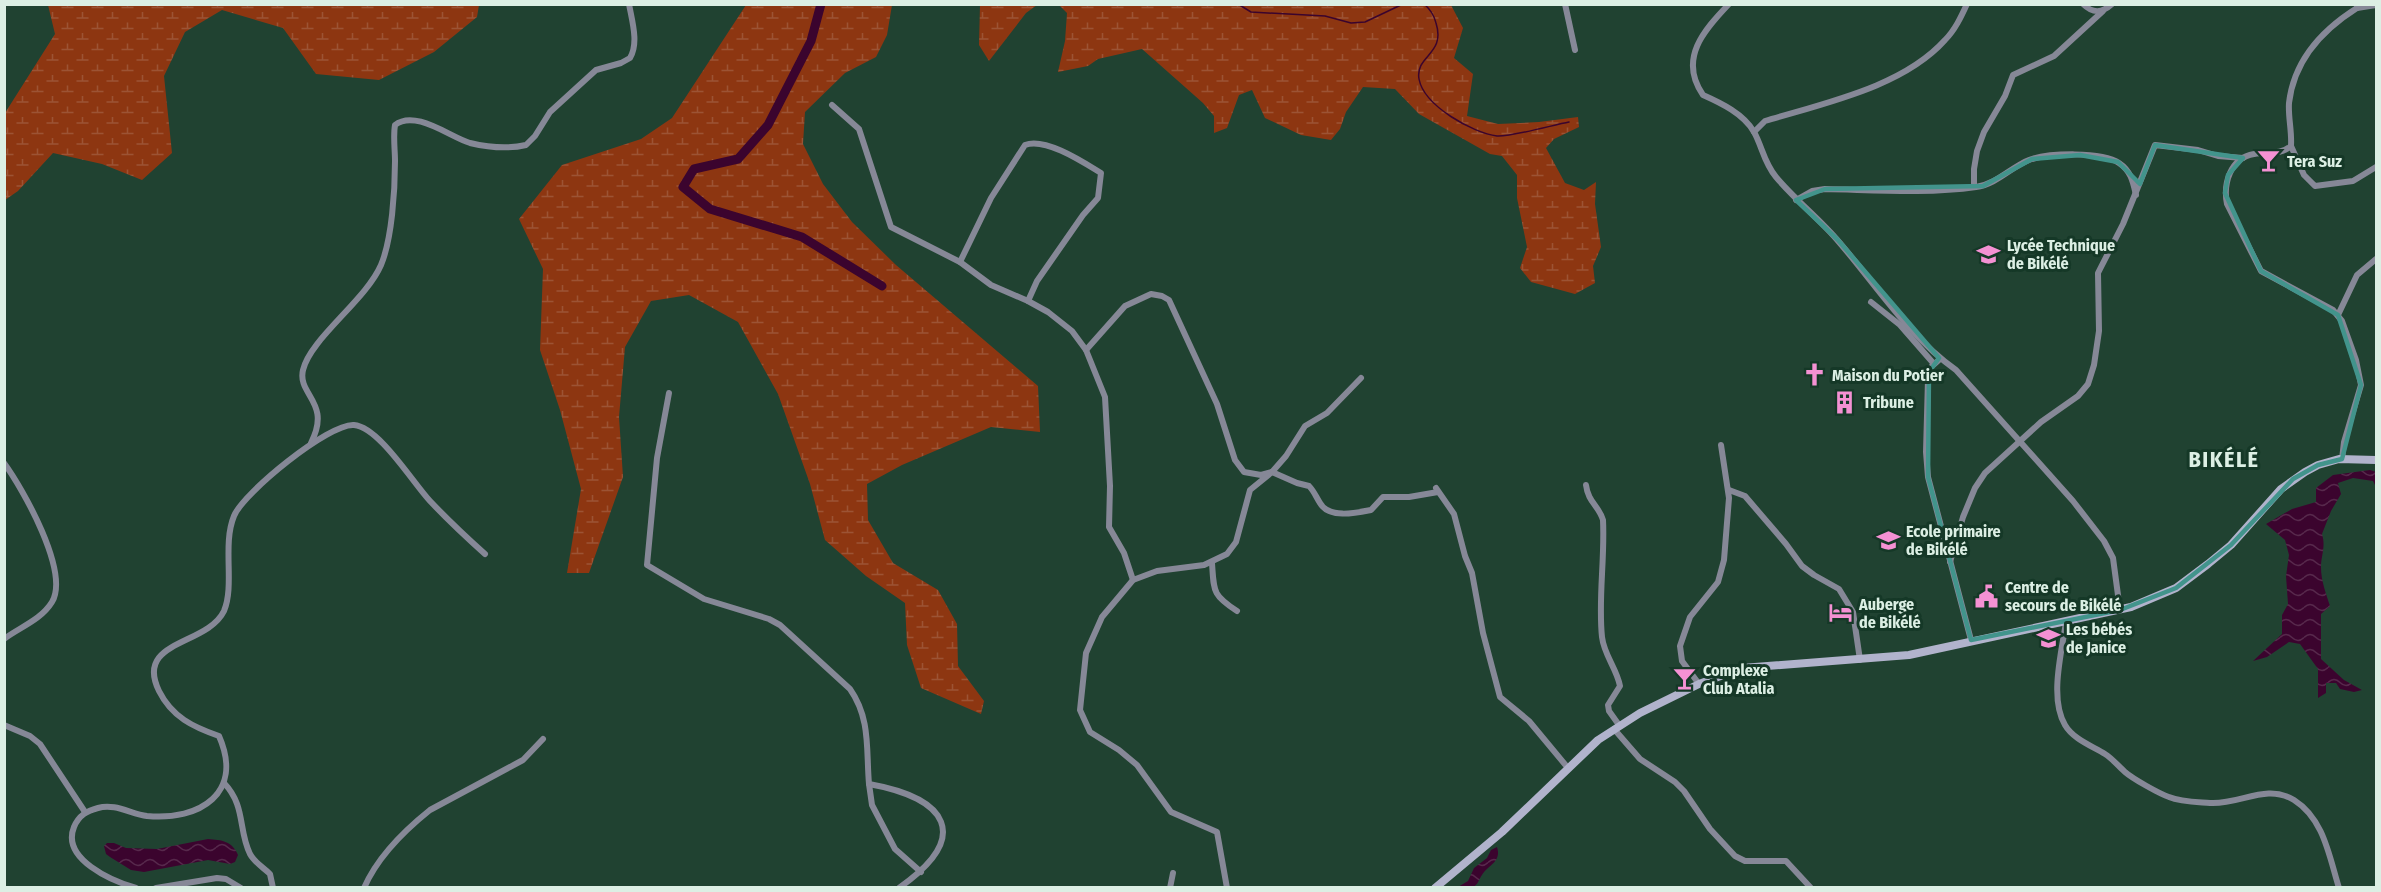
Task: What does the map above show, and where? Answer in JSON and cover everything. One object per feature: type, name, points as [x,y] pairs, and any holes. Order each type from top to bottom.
[{"type":"street","points":[[311,444],[318,425],[318,411],[304,384],[302,372],[312,353],[370,284],[382,264],[393,209],[395,125],[404,120],[410,120],[441,129],[471,143],[496,146],[526,145],[535,136],[550,112],[596,70],[630,58],[633,53],[634,39],[629,4]]},
{"type":"street","points":[[1565,4],[1575,50]]},
{"type":"street","points":[[1729,4],[1700,40],[1692,62],[1692,72],[1703,95],[1741,116],[1754,132],[1768,166],[1796,200],[1838,240],[1875,288],[1940,359],[1956,370],[2073,501],[2104,541],[2113,558],[2120,610]]},
{"type":"street","points":[[1754,132],[1765,121],[1870,87],[1911,67],[1946,40],[1967,4]]},
{"type":"street","points":[[2083,4],[2095,12],[2103,11]]},
{"type":"street","points":[[1974,187],[1977,151],[1984,132],[2005,96],[2013,75],[2054,56],[2112,4]]},
{"type":"street","points":[[2376,5],[2358,6],[2326,30],[2299,68],[2289,106],[2291,146],[2304,175],[2315,186],[2353,181],[2376,167]]},
{"type":"street","points":[[832,105],[859,129],[891,226],[960,262],[991,285],[1028,301],[1057,318],[1072,331],[1086,350],[1105,397],[1110,486],[1109,527],[1124,553],[1133,580]]},
{"type":"street","points":[[960,262],[991,198],[1025,145],[1038,143],[1049,146],[1101,173],[1098,198],[1083,215],[1037,281],[1028,301]]},
{"type":"street","points":[[1950,562],[1963,517],[1975,488],[1985,472],[2053,412],[2078,396],[2088,384],[2094,365],[2099,331],[2098,273],[2136,195],[2155,145],[2242,158],[2258,153],[2278,153],[2291,146]]},
{"type":"street","points":[[1796,200],[1812,191],[1825,189],[1949,190],[1974,187],[1998,179],[2032,159],[2080,155],[2105,157],[2118,162],[2129,172],[2136,195]]},
{"type":"street","points":[[2242,158],[2228,175],[2225,193],[2227,204],[2261,272],[2338,315],[2356,360],[2361,385],[2344,442],[2342,459]]},
{"type":"street","points":[[2338,315],[2357,275],[2376,260]]},
{"type":"street","points":[[1086,350],[1125,306],[1151,294],[1162,296],[1168,300],[1186,333],[1195,360],[1217,405],[1240,470],[1250,475],[1261,476],[1272,472],[1309,486],[1320,505],[1343,515],[1371,510],[1383,497],[1409,497],[1437,490],[1454,514],[1472,573],[1483,633],[1500,697],[1540,732],[1568,768]]},
{"type":"street","points":[[1871,302],[1900,325],[1934,364]]},
{"type":"street","points":[[1940,359],[1934,364],[1928,379],[1926,468],[1971,640]]},
{"type":"street","points":[[1227,888],[1217,832],[1171,812],[1137,765],[1119,750],[1090,732],[1082,720],[1080,710],[1086,653],[1102,617],[1133,580],[1157,572],[1212,563],[1227,554],[1236,542],[1250,490],[1272,472],[1286,456],[1305,426],[1327,413],[1361,378]]},
{"type":"street","points":[[669,393],[657,458],[646,565],[704,599],[769,619],[780,625],[850,689],[862,712],[867,731],[872,804],[895,849],[921,872]]},
{"type":"street","points":[[136,888],[87,864],[73,847],[72,833],[75,824],[85,812],[101,807],[114,807],[146,816],[170,816],[192,812],[215,800],[224,783],[225,751],[219,736],[181,720],[156,685],[154,666],[168,648],[196,637],[220,617],[227,598],[229,539],[237,510],[251,492],[311,444],[334,431],[353,424],[376,437],[391,451],[429,500],[485,555]]},
{"type":"street","points":[[1699,684],[1682,661],[1680,646],[1689,617],[1718,582],[1721,572],[1727,533],[1729,490],[1724,476],[1721,445]]},
{"type":"street","points":[[1435,888],[1502,832],[1598,740],[1661,701],[1742,668],[1909,655],[2120,610],[2176,588],[2231,545],[2293,479],[2318,465],[2342,459],[2376,459]]},
{"type":"street","points":[[4,463],[31,505],[41,527],[51,555],[56,583],[55,596],[50,605],[39,616],[4,639]]},
{"type":"street","points":[[1586,485],[1588,497],[1603,516],[1602,638],[1620,686],[1608,705],[1617,727],[1640,759],[1675,782],[1684,791],[1710,829],[1735,855],[1745,861],[1786,861],[1811,888]]},
{"type":"street","points":[[1729,490],[1745,496],[1802,566],[1839,589],[1853,612],[1860,660]]},
{"type":"street","points":[[1212,563],[1215,593],[1219,600],[1237,611]]},
{"type":"street","points":[[2066,622],[2057,685],[2064,725],[2073,735],[2109,756],[2127,774],[2169,797],[2211,803],[2226,802],[2267,792],[2283,795],[2295,801],[2311,813],[2321,829],[2339,888]]},
{"type":"street","points":[[4,725],[30,736],[40,744],[85,812]]},
{"type":"street","points":[[364,888],[375,866],[420,818],[430,810],[523,760],[543,739]]},
{"type":"street","points":[[224,783],[238,803],[250,855],[270,874],[273,888]]},
{"type":"street","points":[[869,784],[893,788],[930,806],[943,824],[944,832],[941,843],[921,872],[899,888]]},
{"type":"street","points":[[1170,888],[1173,873]]},
{"type":"street","points":[[156,888],[217,878],[226,879],[241,888]]},
{"type":"highlighted area","points":[[2155,145],[2243,158],[2228,175],[2225,193],[2261,271],[2338,315],[2361,385],[2342,459],[2318,465],[2293,479],[2231,545],[2176,588],[2120,610],[1971,640],[1928,477],[1929,372],[1939,358],[1838,240],[1796,200],[1825,189],[1983,186],[2032,159],[2080,155],[2118,162],[2140,184]]},
{"type":"green space","points":[[48,4],[479,5],[477,17],[434,52],[379,80],[316,74],[283,28],[222,10],[185,32],[164,76],[172,153],[142,180],[102,164],[53,153],[18,191],[5,200],[5,113],[55,34]]},
{"type":"green space","points":[[746,5],[892,5],[887,35],[876,57],[845,73],[805,112],[803,144],[823,184],[852,222],[896,265],[1038,386],[1040,432],[991,427],[902,465],[867,484],[868,520],[893,563],[938,590],[957,624],[958,666],[984,701],[981,714],[921,688],[907,645],[905,603],[866,576],[825,540],[810,484],[778,394],[738,322],[689,295],[651,301],[625,347],[619,417],[623,477],[589,573],[567,573],[581,489],[560,410],[540,350],[543,269],[519,219],[562,165],[641,139],[672,118]]},
{"type":"green space","points":[[980,5],[1037,5],[1026,13],[989,61],[979,45]]},
{"type":"green space","points":[[1059,5],[1451,5],[1463,28],[1454,58],[1473,74],[1467,116],[1498,124],[1578,117],[1579,127],[1554,139],[1546,148],[1565,183],[1584,190],[1596,182],[1595,204],[1601,247],[1593,266],[1595,283],[1575,294],[1531,282],[1520,268],[1527,247],[1517,198],[1517,175],[1502,156],[1490,154],[1419,114],[1395,89],[1363,87],[1346,112],[1340,129],[1331,140],[1301,135],[1265,118],[1252,90],[1239,95],[1227,128],[1214,133],[1214,116],[1203,103],[1142,49],[1098,59],[1088,66],[1058,72],[1065,41],[1067,13]]},
{"type":"water","points":[[2370,470],[2376,472],[2376,487],[2373,481],[2353,478],[2338,483],[2341,494],[2322,534],[2324,543],[2321,572],[2330,606],[2321,614],[2321,659],[2344,680],[2362,690],[2354,692],[2340,689],[2336,683],[2326,683],[2326,693],[2318,698],[2318,669],[2300,644],[2289,642],[2267,657],[2253,661],[2282,634],[2282,615],[2288,604],[2286,576],[2289,555],[2285,540],[2266,524],[2292,509],[2316,502],[2316,488],[2333,475]]},
{"type":"water","points":[[208,839],[230,844],[238,855],[235,862],[230,864],[208,860],[144,872],[131,870],[110,857],[106,854],[104,846],[107,843],[114,843],[126,848],[157,849]]},
{"type":"water","points":[[1497,847],[1496,860],[1476,885],[1470,888],[1458,887],[1468,881],[1474,868],[1487,858],[1491,850]]},
{"type":"waterway","points":[[821,4],[811,41],[768,125],[738,159],[694,169],[683,187],[710,209],[802,237],[882,286]]},
{"type":"waterway","points":[[1238,4],[1251,12],[1325,16],[1351,23],[1365,22],[1403,4]]},
{"type":"waterway","points":[[1424,4],[1434,17],[1438,34],[1434,48],[1421,65],[1419,79],[1430,99],[1440,108],[1475,130],[1497,136],[1522,133],[1569,122]]},
{"type":"place","name":"Tera Suz","points":[[2269,161]]},
{"type":"place","name":"Lycée Technique de Bikélé","points":[[1989,254]]},
{"type":"place","name":"Maison du Potier","points":[[1814,375]]},
{"type":"place","name":"Tribune","points":[[1845,402]]},
{"type":"place","name":"Ecole primaire de Bikélé","points":[[1888,540]]},
{"type":"place","name":"Centre de secours de Bikélé","points":[[1987,596]]},
{"type":"place","name":"Auberge de Bikélé","points":[[1841,613]]},
{"type":"place","name":"Les bébés de Janice","points":[[2048,638]]},
{"type":"place","name":"Complexe Club Atalia","points":[[1685,679]]},
{"type":"district","name":"BIKÉLÉ","points":[[2224,459]]}]
